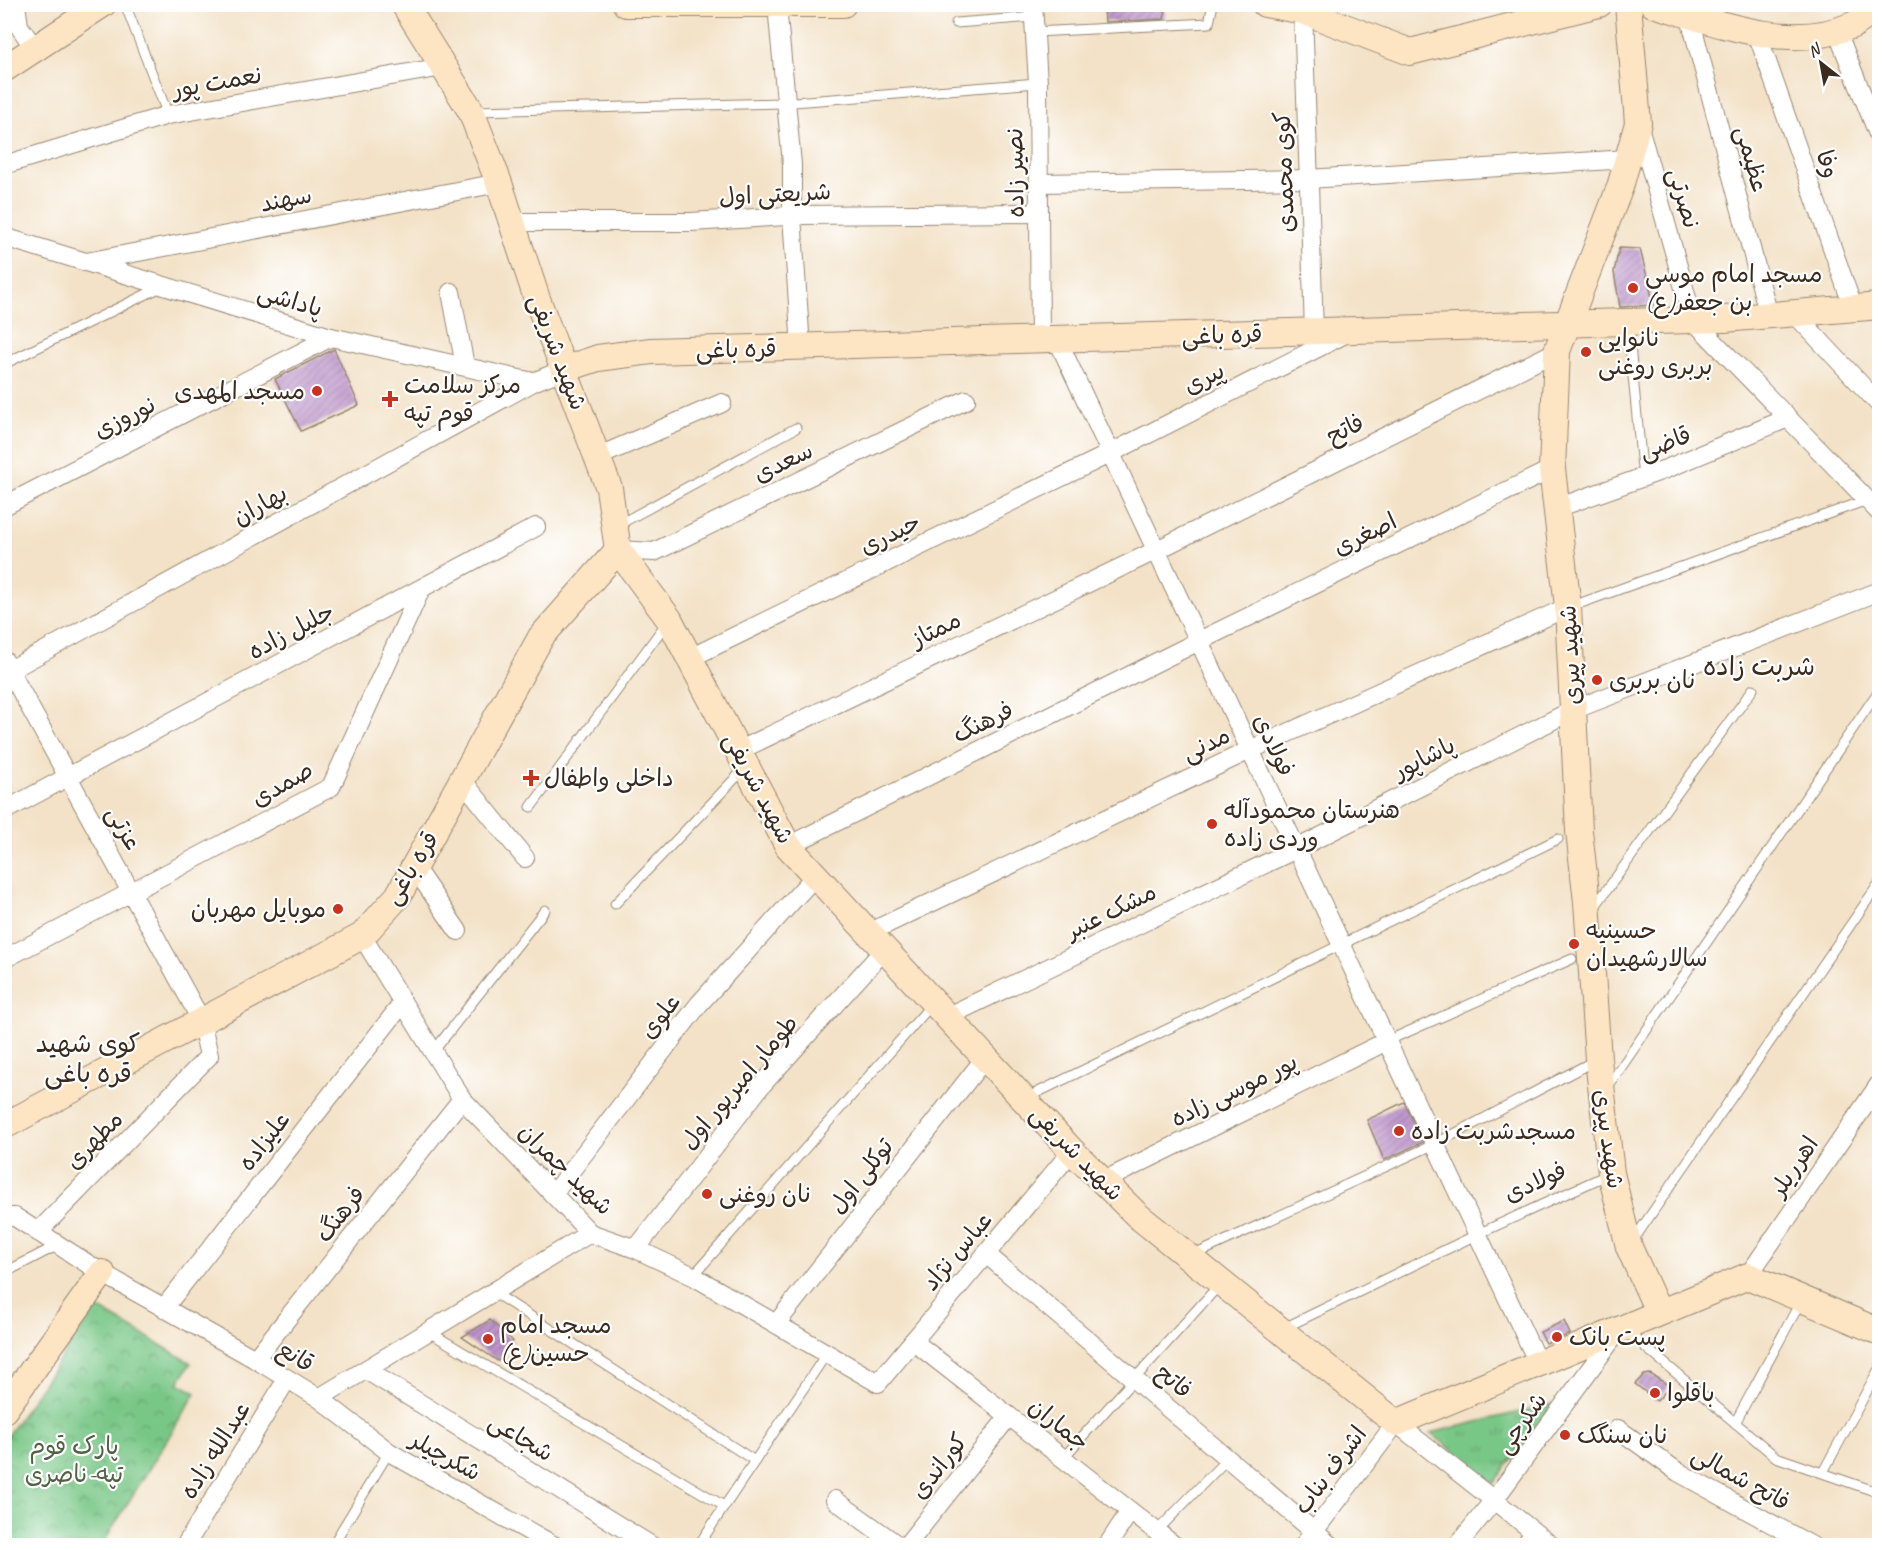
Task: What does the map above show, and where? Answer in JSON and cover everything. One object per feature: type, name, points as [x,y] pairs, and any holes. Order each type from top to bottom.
[{"type":"street","points":[[16,4],[15,27],[35,49]]},
{"type":"street","points":[[4,69],[103,4]]},
{"type":"street","name":"شهید شریفى","points":[[404,4],[471,111],[513,222],[537,299],[609,488],[616,539],[669,619],[788,846],[1072,1151],[1138,1216],[1396,1423]]},
{"type":"street","points":[[626,4],[777,6],[843,4]]},
{"type":"street","points":[[1265,4],[1303,11],[1410,52],[1599,4]]},
{"type":"street","name":"شهید پیری","points":[[1628,4],[1638,123],[1620,187],[1557,351],[1552,469],[1568,608],[1579,831],[1588,916],[1598,1059],[1611,1173],[1629,1247],[1658,1311]]},
{"type":"street","points":[[1653,4],[1757,33],[1809,36],[1854,24],[1880,6]]},
{"type":"street","points":[[777,6],[792,164],[792,216],[801,348]]},
{"type":"street","name":"کوی محمدی","points":[[1303,11],[1314,332]]},
{"type":"street","name":"عظیمی","points":[[1689,14],[1769,316]]},
{"type":"street","name":"نصیر زاده","points":[[1034,18],[1038,83],[1039,213],[1049,341]]},
{"type":"street","points":[[1836,29],[1880,139]]},
{"type":"street","name":"وفا","points":[[1757,33],[1854,310]]},
{"type":"street","name":"نعمت پور","points":[[4,165],[168,114],[443,67]]},
{"type":"street","name":"نصرتی","points":[[1638,123],[1694,320]]},
{"type":"street","points":[[1039,183],[1308,179],[1628,159]]},
{"type":"street","name":"سهند","points":[[82,262],[499,183]]},
{"type":"street","name":"شریعتی اول","points":[[513,222],[691,222],[792,216],[1039,213]]},
{"type":"street","name":"پاداشی","points":[[9,242],[331,337],[533,382]]},
{"type":"street","points":[[451,292],[465,366]]},
{"type":"street","name":"قره باغی","points":[[565,369],[598,358],[651,351],[1049,341],[1570,322],[1694,320],[1854,310],[1880,306]]},
{"type":"street","points":[[1794,314],[1880,405]]},
{"type":"street","points":[[1694,320],[1880,513]]},
{"type":"street","name":"پیری","points":[[1111,453],[1352,330]]},
{"type":"street","name":"نوروزی","points":[[4,506],[331,337]]},
{"type":"street","name":"فولادی","points":[[1049,341],[1111,453],[1340,944],[1437,1143],[1538,1363]]},
{"type":"street","name":"فاتح","points":[[1155,550],[1557,351]]},
{"type":"street","points":[[533,382],[565,369]]},
{"type":"street","name":"بهاران","points":[[6,668],[533,382]]},
{"type":"street","name":"سعدی","points":[[616,539],[654,552],[966,400]]},
{"type":"street","points":[[597,457],[722,403]]},
{"type":"street","name":"قاضی","points":[[1557,508],[1642,478],[1788,418]]},
{"type":"street","name":"حیدری","points":[[690,658],[1111,453]]},
{"type":"street","name":"اصغری","points":[[1199,641],[1552,469]]},
{"type":"street","name":"جلیل زاده","points":[[4,811],[536,527]]},
{"type":"street","name":"قره باغی","points":[[4,1126],[362,936],[398,896],[541,638],[616,539]]},
{"type":"street","name":"ممتاز","points":[[742,759],[1155,550]]},
{"type":"street","name":"صمدی","points":[[4,959],[331,787],[421,589]]},
{"type":"street","name":"پاشاپور","points":[[1296,849],[1573,710],[1880,591]]},
{"type":"street","name":"مدنی","points":[[876,942],[1250,750],[1568,608]]},
{"type":"street","name":"فرهنگ","points":[[788,846],[1199,641]]},
{"type":"street","name":"عزتی","points":[[6,668],[201,1020]]},
{"type":"street","points":[[462,780],[525,858]]},
{"type":"street","name":"مشک عنبر","points":[[939,1010],[1296,849]]},
{"type":"street","points":[[414,867],[458,931]]},
{"type":"street","name":"علوی","points":[[553,1194],[699,1004],[815,876]]},
{"type":"street","name":"شهید چمران","points":[[362,936],[431,1053],[462,1099],[590,1233],[636,1249],[693,1276],[878,1383]]},
{"type":"street","name":"طومار امیرپور اول","points":[[636,1249],[876,942]]},
{"type":"street","name":"علیزاده","points":[[164,1308],[402,1004]]},
{"type":"street","name":"مطهری","points":[[38,1232],[209,1056],[201,1020]]},
{"type":"street","name":"پور موسی زاده","points":[[1103,1181],[1387,1041]]},
{"type":"street","name":"توکلی اول","points":[[776,1324],[985,1058]]},
{"type":"street","name":"اهرریلر","points":[[1748,1276],[1880,1083]]},
{"type":"street","name":"فرهنگ","points":[[255,1359],[462,1099]]},
{"type":"street","name":"عباس نژاد","points":[[878,1383],[1072,1151]]},
{"type":"street","name":"قانع","points":[[4,1217],[15,1217],[102,1273],[320,1398],[590,1233]]},
{"type":"street","name":"فاتح","points":[[986,1254],[1228,1458],[1309,1538],[1331,1545]]},
{"type":"street","points":[[4,1410],[102,1273]]},
{"type":"street","points":[[1552,1545],[1396,1423],[1658,1311],[1748,1276],[1880,1332]]},
{"type":"street","name":"شکرچی","points":[[1457,1545],[1494,1500],[1622,1327]]},
{"type":"street","name":"جماران","points":[[913,1341],[1175,1545]]},
{"type":"street","name":"شجاعی","points":[[366,1370],[652,1545]]},
{"type":"street","name":"عبدالله زاده","points":[[184,1545],[287,1379]]},
{"type":"street","name":"شکرچیلر","points":[[320,1398],[389,1452],[555,1545]]},
{"type":"street","name":"کوراندی","points":[[906,1545],[1009,1416]]},
{"type":"street","name":"اشرف بناب","points":[[1309,1538],[1396,1423]]},
{"type":"street","name":"فاتح شمالی","points":[[1618,1429],[1678,1472],[1812,1545]]},
{"type":"street","points":[[835,1500],[899,1545]]},
{"type":"street","points":[[1107,1545],[1130,1510]]},
{"type":"lane","points":[[125,4],[168,114]]},
{"type":"lane","points":[[956,23],[1034,18],[1209,22],[1213,4]]},
{"type":"lane","points":[[471,111],[786,102],[1038,83]]},
{"type":"lane","points":[[4,364],[161,287]]},
{"type":"lane","points":[[1628,321],[1642,478]]},
{"type":"lane","points":[[616,539],[796,428]]},
{"type":"lane","points":[[1568,608],[1867,500]]},
{"type":"lane","points":[[531,807],[669,619]]},
{"type":"lane","points":[[1588,916],[1753,688]]},
{"type":"lane","points":[[1602,1095],[1880,688]]},
{"type":"lane","points":[[615,904],[742,759]]},
{"type":"lane","points":[[1024,1100],[1558,839]]},
{"type":"lane","points":[[1629,1247],[1880,882]]},
{"type":"lane","points":[[431,1053],[545,910]]},
{"type":"lane","points":[[1387,1041],[1572,958]]},
{"type":"lane","points":[[693,1276],[939,1010]]},
{"type":"lane","points":[[1190,1257],[1437,1143],[1598,1059]]},
{"type":"lane","name":"فولادی","points":[[1478,1234],[1611,1173]]},
{"type":"lane","points":[[1280,1330],[1478,1234]]},
{"type":"lane","points":[[4,1273],[58,1245]]},
{"type":"lane","points":[[1063,1458],[1221,1282]]},
{"type":"lane","points":[[493,1292],[755,1461]]},
{"type":"lane","points":[[1735,1423],[1802,1299]]},
{"type":"lane","points":[[1622,1327],[1776,1457],[1880,1492]]},
{"type":"lane","points":[[429,1332],[724,1506]]},
{"type":"lane","points":[[698,1545],[827,1353]]},
{"type":"lane","points":[[1823,1472],[1880,1367]]},
{"type":"lane","points":[[332,1545],[389,1452]]},
{"type":"lane","points":[[1157,1531],[1228,1458]]},
{"type":"lane","points":[[1519,1545],[1531,1529]]},
{"type":"green space","name":"پارک قوم تپه-ناصری","points":[[96,1307],[191,1363],[178,1383],[196,1393],[102,1545],[5,1545],[5,1439]]},
{"type":"green space","points":[[1554,1404],[1493,1484],[1431,1433]]},
{"type":"building","points":[[1104,4],[1167,4],[1164,19],[1105,22]]},
{"type":"building","name":"مسجد امام موسی بن جعفر(ع)","points":[[1619,248],[1640,249],[1654,305],[1620,307],[1614,272]]},
{"type":"building","name":"مسجد المهدی","points":[[334,349],[359,405],[301,431],[275,379]]},
{"type":"building","name":"مسجدشربت زاده","points":[[1404,1102],[1423,1142],[1384,1160],[1367,1120]]},
{"type":"building","name":"مسجد امام حسین(ع)","points":[[490,1320],[513,1341],[498,1361],[462,1337]]},
{"type":"building","name":"پست بانک","points":[[1564,1321],[1570,1334],[1546,1343],[1540,1332]]},
{"type":"building","name":"باقلوا","points":[[1650,1374],[1670,1386],[1657,1401],[1635,1384],[1644,1375]]},
{"type":"place","name":"مسجد امام موسی بن جعفر(ع)","points":[[1633,288]]},
{"type":"place","name":"نانوایی بربری روغنی","points":[[1586,352]]},
{"type":"place","name":"مسجد المهدی","points":[[317,391]]},
{"type":"place","name":"مرکز سلامت قوم تپه","points":[[390,399]]},
{"type":"place","name":"نان بربری","points":[[1597,680]]},
{"type":"place","name":"داخلی واطفال","points":[[531,778]]},
{"type":"place","name":"هنرستان محمودآله وردی زاده","points":[[1212,824]]},
{"type":"place","name":"موبایل مهربان","points":[[338,909]]},
{"type":"place","name":"حسینیه سالارشهیدان","points":[[1574,944]]},
{"type":"place","name":"مسجدشربت زاده","points":[[1399,1131]]},
{"type":"place","name":"نان روغنی","points":[[707,1194]]},
{"type":"place","name":"پست بانک","points":[[1557,1337]]},
{"type":"place","name":"مسجد امام حسین(ع)","points":[[488,1339]]},
{"type":"place","name":"باقلوا","points":[[1655,1393]]},
{"type":"place","name":"نان سنگک","points":[[1565,1435]]},
{"type":"district","name":"شربت زاده","points":[[1759,666]]},
{"type":"district","name":"کوی شهید قره باغی","points":[[88,1058]]}]
